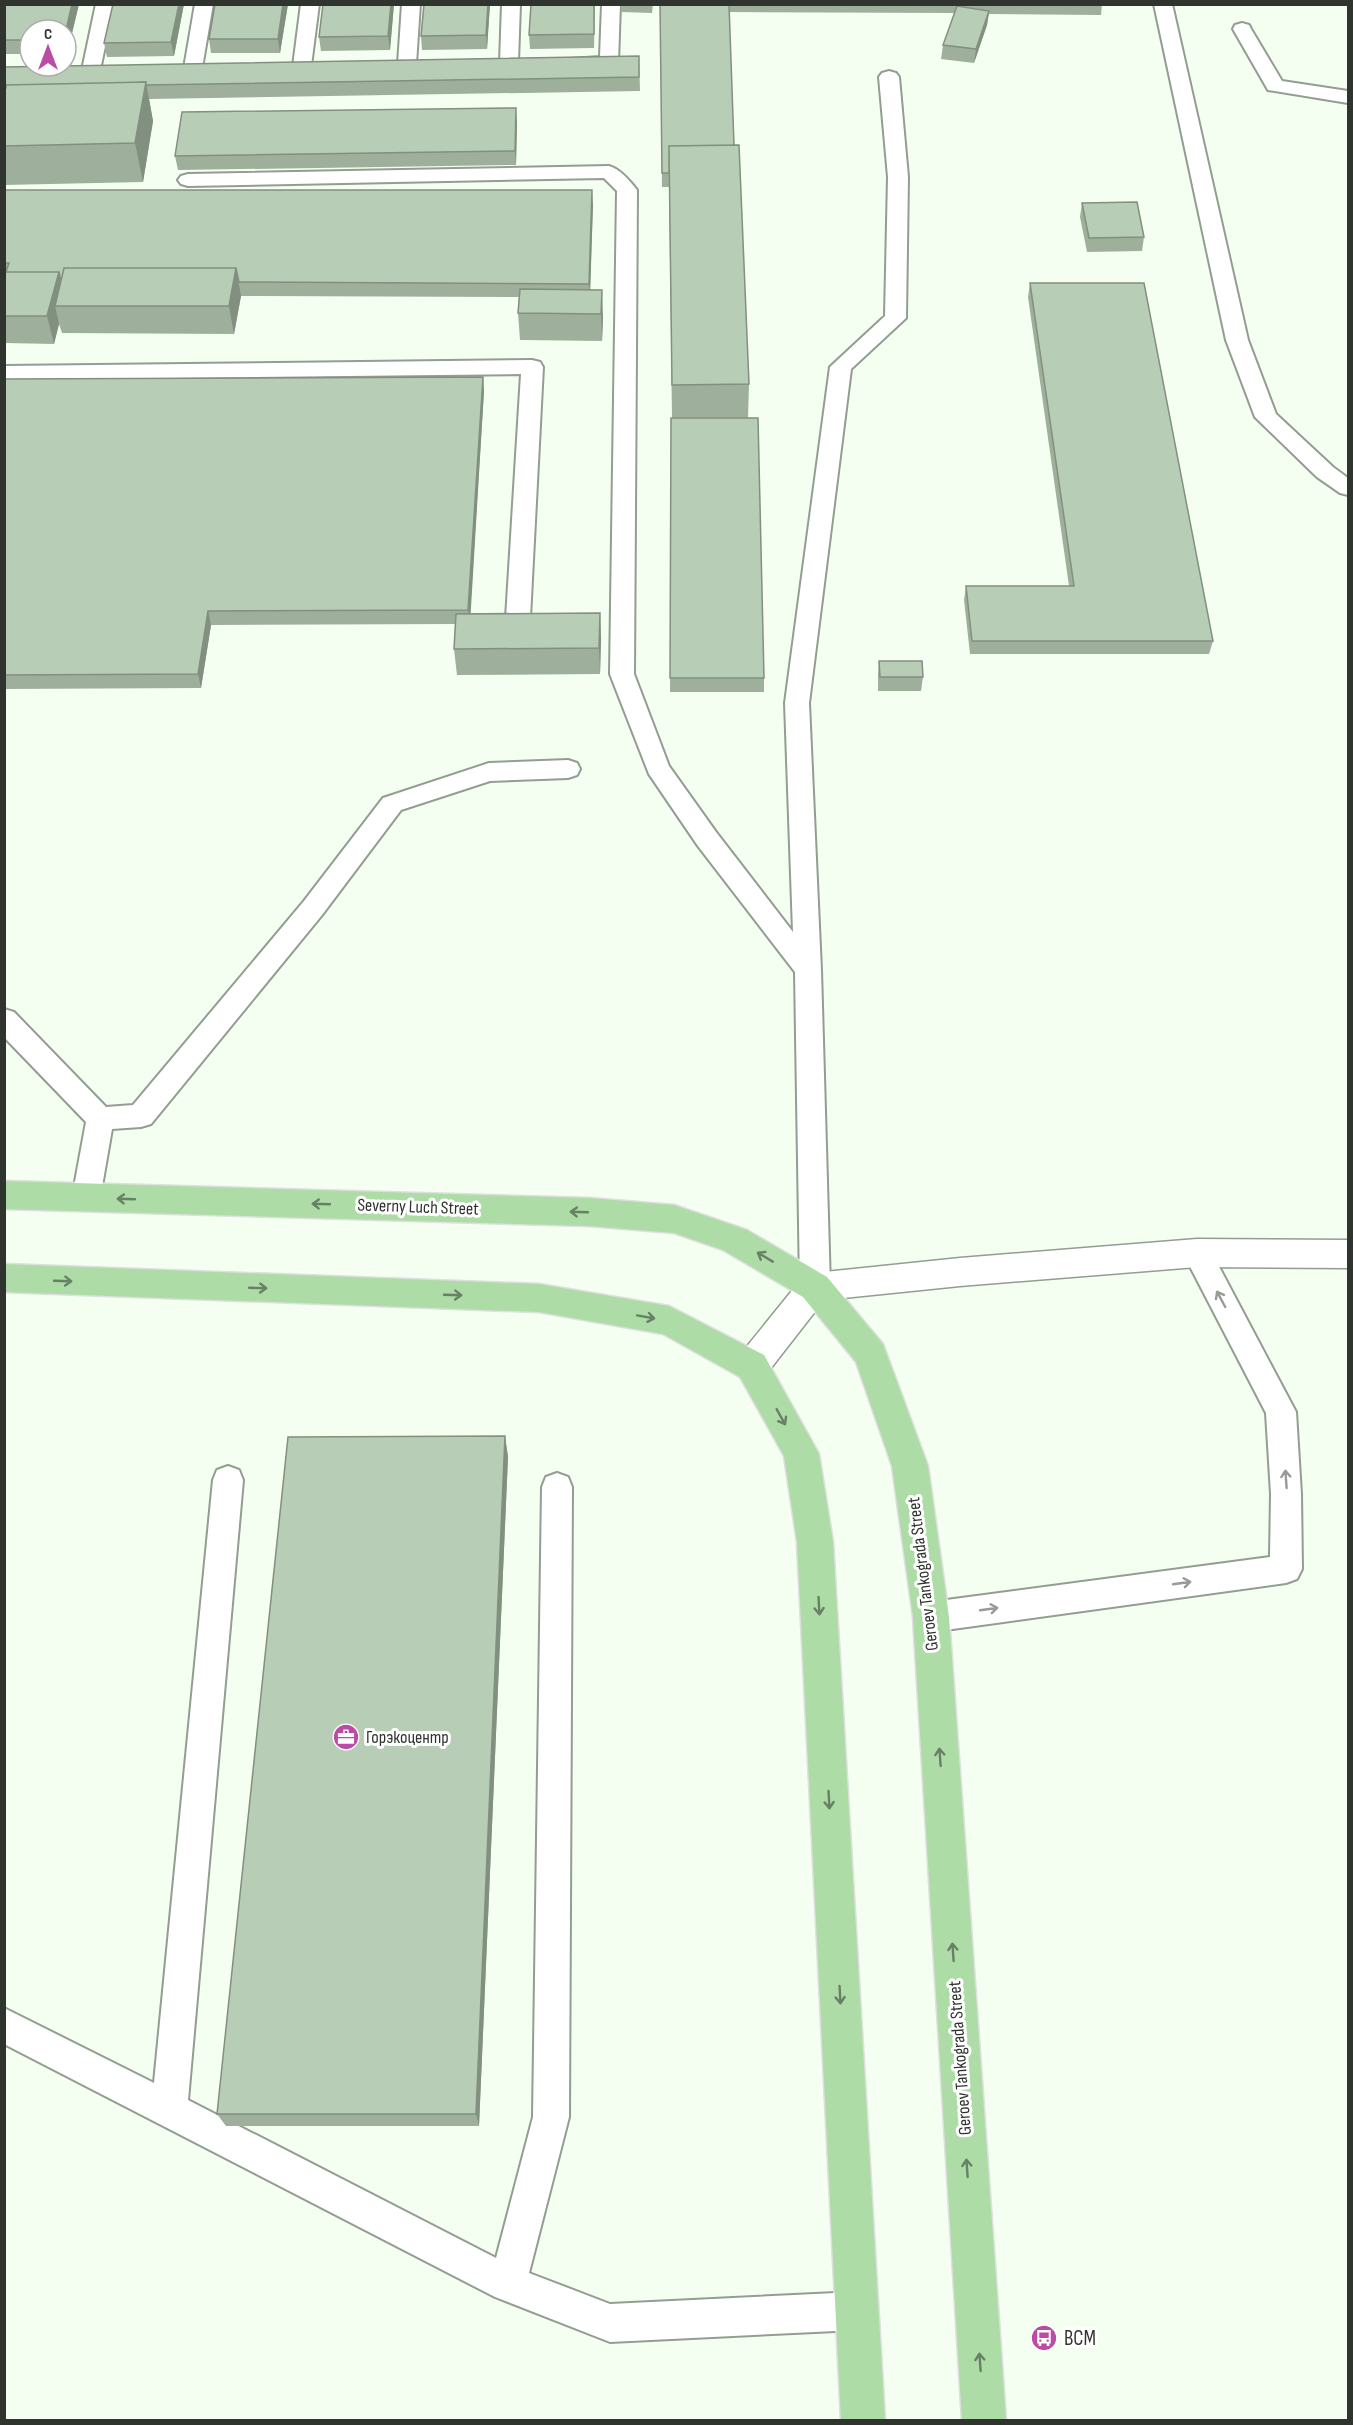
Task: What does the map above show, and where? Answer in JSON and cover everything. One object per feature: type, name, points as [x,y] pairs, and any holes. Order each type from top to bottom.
[{"type":"main road","name":"Severny Luch Street","points":[[4,1195],[589,1212],[674,1219],[735,1240],[815,1287]]},
{"type":"main road","points":[[4,1278],[539,1298],[669,1321],[752,1366],[801,1454],[815,1542],[863,2421]]},
{"type":"main road","name":"Geroev Tankograda Street","points":[[815,1287],[871,1354],[910,1466],[931,1617],[984,2421]]},
{"type":"street","points":[[752,1366],[815,1287],[960,1272],[1197,1253],[1348,1254]]},
{"type":"lane","points":[[91,70],[105,4]]},
{"type":"lane","points":[[193,68],[204,4]]},
{"type":"lane","points":[[302,66],[310,4]]},
{"type":"lane","points":[[407,64],[411,4]]},
{"type":"lane","points":[[508,62],[511,4]]},
{"type":"lane","points":[[553,63],[609,63],[611,4]]},
{"type":"lane","points":[[1163,4],[1237,340],[1266,417],[1325,472],[1348,488]]},
{"type":"lane","points":[[1242,29],[1275,86],[1348,97]]},
{"type":"lane","points":[[486,63],[531,62]]},
{"type":"lane","points":[[384,64],[430,64]]},
{"type":"lane","points":[[280,66],[325,66]]},
{"type":"lane","points":[[170,68],[214,68]]},
{"type":"lane","points":[[78,69],[113,69]]},
{"type":"lane","points":[[815,1287],[808,970],[797,703],[841,367],[895,318],[898,177],[889,77]]},
{"type":"lane","points":[[188,180],[609,172],[627,190],[622,674],[658,768],[707,839],[808,970]]},
{"type":"lane","points":[[4,372],[532,367],[518,618]]},
{"type":"lane","points":[[100,1119],[141,1116],[313,908],[392,804],[489,772],[568,769]]},
{"type":"lane","points":[[4,1019],[100,1119]]},
{"type":"lane","points":[[86,1198],[100,1119]]},
{"type":"lane","points":[[931,1617],[1286,1569],[1287,1494],[1281,1412],[1197,1253]]},
{"type":"lane","points":[[169,2109],[228,1480]]},
{"type":"lane","points":[[508,2284],[551,2117],[557,1487]]},
{"type":"lane","points":[[4,2025],[508,2284],[610,2323],[857,2311]]},
{"type":"building","points":[[4,4],[72,4],[69,18],[18,18],[18,40],[4,40]]},
{"type":"building","points":[[113,4],[179,4],[171,42],[104,43]]},
{"type":"building","points":[[215,4],[283,4],[278,39],[209,39]]},
{"type":"building","points":[[323,4],[391,4],[388,36],[319,37]]},
{"type":"building","points":[[424,4],[488,4],[486,35],[421,36]]},
{"type":"building","points":[[531,4],[594,4],[594,34],[529,35]]},
{"type":"building","points":[[660,4],[729,4],[734,145],[669,146],[669,173],[662,173]]},
{"type":"building","points":[[957,6],[989,11],[976,49],[943,45]]},
{"type":"building","points":[[639,56],[639,77],[146,85],[146,82],[6,85],[4,88],[4,67],[18,67],[18,78],[78,78],[78,66]]},
{"type":"building","points":[[146,82],[135,143],[4,146],[6,85]]},
{"type":"building","points":[[516,108],[515,151],[175,156],[182,112]]},
{"type":"building","points":[[739,145],[749,384],[672,385],[669,146]]},
{"type":"building","points":[[4,190],[592,190],[589,284],[239,282],[236,268],[64,268],[61,281],[59,272],[6,272],[9,263],[4,263]]},
{"type":"building","points":[[1137,202],[1144,237],[1089,238],[1082,203]]},
{"type":"building","points":[[64,268],[236,268],[229,306],[55,306]]},
{"type":"building","points":[[4,272],[59,272],[47,316],[4,316]]},
{"type":"building","points":[[1030,283],[1144,283],[1213,641],[972,641],[966,586],[1074,586]]},
{"type":"building","points":[[520,289],[602,290],[601,314],[518,313]]},
{"type":"building","points":[[483,377],[468,610],[208,611],[198,674],[4,675],[4,379]]},
{"type":"building","points":[[671,418],[758,418],[764,678],[670,678]]},
{"type":"building","points":[[600,613],[599,648],[454,649],[456,614]]},
{"type":"building","points":[[879,661],[922,661],[923,677],[880,677]]},
{"type":"building","points":[[505,1436],[476,2114],[217,2114],[288,1437]]},
{"type":"place","name":"Горэкоцентр","points":[[346,1737]]},
{"type":"place","name":"ВСМ","points":[[1044,2338]]}]
